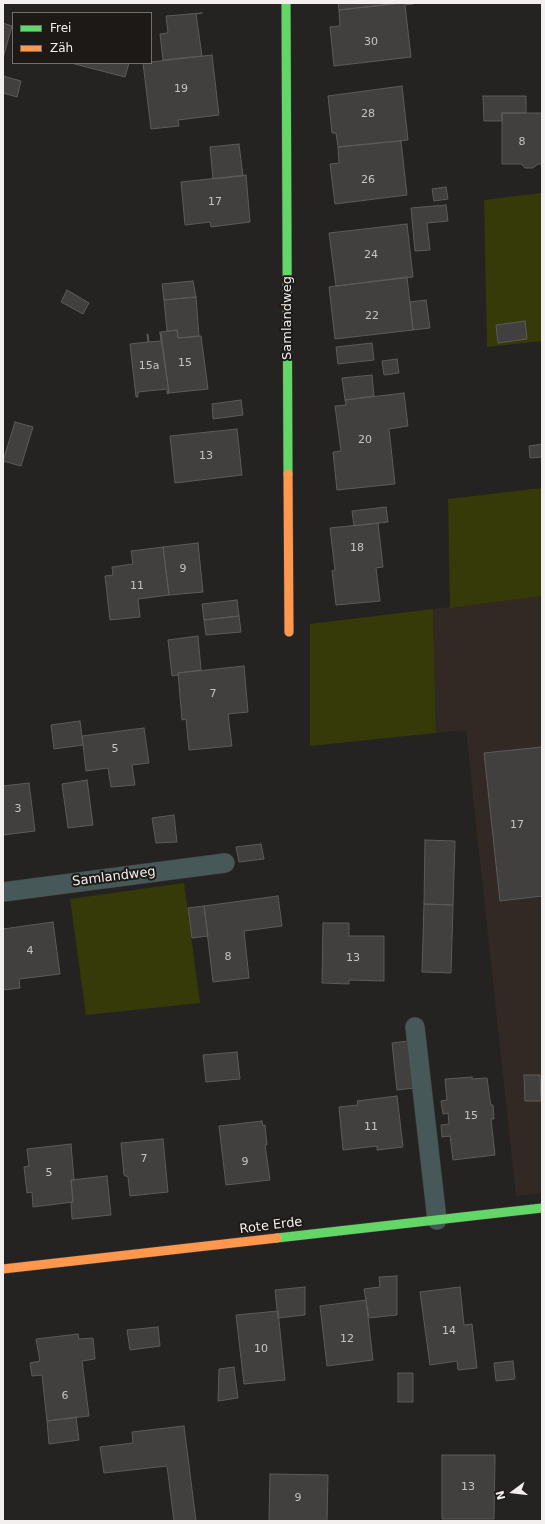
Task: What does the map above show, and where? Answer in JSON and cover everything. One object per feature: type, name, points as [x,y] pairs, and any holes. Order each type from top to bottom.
[{"type":"street","name":"Samlandweg","points":[[286,3],[289,632]]},
{"type":"street","name":"Rote Erde","points":[[3,1270],[542,1208]]},
{"type":"lane","name":"Samlandweg","points":[[3,892],[225,863]]},
{"type":"lane","points":[[415,1026],[437,1220]]},
{"type":"shaded area","points":[[542,193],[542,341],[487,347],[484,200]]},
{"type":"shaded area","points":[[542,488],[542,596],[450,608],[448,499]]},
{"type":"shaded area","points":[[542,596],[542,1193],[516,1196],[466,730],[436,733],[433,609]]},
{"type":"shaded area","points":[[433,609],[436,733],[310,746],[310,624]]},
{"type":"shaded area","points":[[184,883],[200,1003],[86,1015],[70,899]]},
{"type":"building","points":[[338,3],[401,3],[339,10]]},
{"type":"building","points":[[401,3],[413,4],[405,5],[411,57],[334,66],[330,27],[340,26],[339,10]]},
{"type":"building","points":[[202,13],[196,14],[202,56],[163,60],[160,34],[168,33],[166,16]]},
{"type":"building","points":[[3,23],[12,26],[3,58]]},
{"type":"building","points":[[212,55],[219,115],[178,120],[179,126],[151,129],[143,64],[152,64],[152,62]]},
{"type":"building","points":[[75,64],[129,64],[125,77]]},
{"type":"building","points":[[3,76],[21,81],[17,97],[3,93]]},
{"type":"building","points":[[402,86],[408,140],[338,147],[336,133],[332,133],[328,96]]},
{"type":"building","points":[[483,96],[526,96],[526,113],[502,113],[502,121],[484,121]]},
{"type":"building","points":[[502,113],[542,113],[542,164],[538,164],[533,168],[525,168],[521,164],[502,164]]},
{"type":"building","points":[[401,141],[407,195],[335,204],[330,164],[339,163],[338,147]]},
{"type":"building","points":[[239,144],[243,176],[213,179],[210,147]]},
{"type":"building","points":[[246,175],[250,222],[211,227],[210,222],[185,225],[181,182]]},
{"type":"building","points":[[446,187],[448,199],[434,201],[432,189]]},
{"type":"building","points":[[446,205],[448,221],[427,223],[430,250],[415,251],[411,208]]},
{"type":"building","points":[[407,224],[413,277],[336,286],[329,233]]},
{"type":"building","points":[[407,277],[413,330],[335,339],[329,287]]},
{"type":"building","points":[[193,281],[196,297],[164,300],[162,284]]},
{"type":"building","points":[[67,290],[89,303],[83,314],[61,302]]},
{"type":"building","points":[[196,297],[199,336],[178,338],[177,330],[167,331],[164,300]]},
{"type":"building","points":[[426,300],[430,328],[413,330],[410,302]]},
{"type":"building","points":[[525,321],[527,339],[498,343],[496,325]]},
{"type":"building","points":[[177,330],[178,338],[201,336],[208,389],[169,393],[161,332]]},
{"type":"building","points":[[160,332],[169,393],[167,394],[167,389],[138,392],[138,397],[136,397],[130,344],[148,342],[147,334],[149,342],[161,341]]},
{"type":"building","points":[[372,343],[374,360],[338,364],[336,347]]},
{"type":"building","points":[[397,359],[399,373],[384,375],[382,361]]},
{"type":"building","points":[[372,375],[374,396],[345,400],[342,378]]},
{"type":"building","points":[[404,393],[408,426],[389,429],[395,484],[337,490],[333,452],[341,451],[335,406],[346,405],[345,400]]},
{"type":"building","points":[[241,400],[243,415],[213,419],[212,404]]},
{"type":"building","points":[[15,422],[33,427],[21,466],[3,461]]},
{"type":"building","points":[[237,429],[242,475],[175,483],[170,436]]},
{"type":"building","points":[[542,444],[542,457],[530,458],[529,446]]},
{"type":"building","points":[[386,507],[388,522],[354,526],[352,511]]},
{"type":"building","points":[[378,523],[383,567],[376,568],[380,601],[336,605],[332,571],[335,570],[330,528]]},
{"type":"building","points":[[198,543],[203,592],[169,595],[163,547]]},
{"type":"building","points":[[163,547],[169,595],[138,599],[140,617],[110,620],[105,576],[113,575],[112,567],[133,564],[131,551]]},
{"type":"building","points":[[237,600],[239,616],[204,620],[202,604]]},
{"type":"building","points":[[239,616],[241,632],[206,635],[204,620]]},
{"type":"building","points":[[198,636],[201,670],[178,673],[178,675],[172,676],[168,640]]},
{"type":"building","points":[[244,666],[248,712],[228,714],[232,746],[189,750],[186,719],[182,720],[178,673]]},
{"type":"building","points":[[80,721],[83,745],[54,749],[51,725]]},
{"type":"building","points":[[144,728],[149,763],[132,765],[135,785],[111,787],[108,768],[86,771],[82,736]]},
{"type":"building","points":[[542,747],[542,896],[500,901],[484,753]]},
{"type":"building","points":[[87,780],[93,825],[68,828],[62,784]]},
{"type":"building","points":[[29,783],[35,831],[3,835],[3,786]]},
{"type":"building","points":[[174,815],[177,842],[156,843],[152,818]]},
{"type":"building","points":[[425,840],[455,841],[453,905],[424,904]]},
{"type":"building","points":[[261,844],[264,859],[239,862],[236,847]]},
{"type":"building","points":[[278,896],[282,926],[244,931],[249,978],[213,982],[204,906]]},
{"type":"building","points":[[424,904],[453,905],[451,973],[422,972]]},
{"type":"building","points":[[204,906],[208,936],[192,938],[188,908]]},
{"type":"building","points":[[53,922],[60,974],[19,979],[20,988],[3,990],[3,929]]},
{"type":"building","points":[[323,923],[349,923],[349,936],[384,936],[384,981],[349,980],[349,984],[322,983]]},
{"type":"building","points":[[408,1041],[414,1088],[397,1090],[392,1043]]},
{"type":"building","points":[[237,1052],[240,1079],[206,1082],[203,1055]]},
{"type":"building","points":[[524,1075],[540,1075],[541,1101],[525,1101]]},
{"type":"building","points":[[472,1077],[472,1079],[487,1078],[491,1105],[493,1105],[494,1119],[491,1119],[495,1155],[453,1160],[450,1136],[442,1137],[441,1125],[449,1124],[448,1113],[443,1114],[441,1101],[447,1100],[445,1079]]},
{"type":"building","points":[[397,1096],[403,1147],[377,1150],[377,1146],[343,1150],[339,1107],[358,1105],[357,1101]]},
{"type":"building","points":[[262,1121],[263,1126],[265,1125],[267,1145],[265,1145],[270,1180],[226,1185],[219,1126]]},
{"type":"building","points":[[163,1139],[168,1192],[130,1196],[128,1177],[124,1175],[121,1143]]},
{"type":"building","points":[[71,1144],[74,1180],[71,1180],[73,1202],[33,1207],[32,1192],[27,1193],[24,1167],[29,1166],[27,1149]]},
{"type":"building","points":[[107,1176],[111,1215],[72,1219],[71,1202],[73,1202],[71,1180]]},
{"type":"building","points":[[397,1276],[397,1315],[369,1318],[364,1289],[380,1287],[379,1277]]},
{"type":"building","points":[[305,1287],[305,1315],[278,1318],[275,1290]]},
{"type":"building","points":[[460,1287],[464,1325],[472,1324],[477,1368],[458,1370],[457,1361],[430,1365],[420,1292]]},
{"type":"building","points":[[366,1300],[373,1360],[327,1366],[320,1306]]},
{"type":"building","points":[[278,1311],[285,1380],[244,1384],[236,1315]]},
{"type":"building","points":[[158,1327],[160,1346],[130,1350],[127,1330]]},
{"type":"building","points":[[78,1334],[79,1339],[93,1338],[95,1359],[82,1361],[89,1416],[47,1421],[42,1375],[32,1376],[30,1363],[40,1361],[36,1339]]},
{"type":"building","points":[[513,1361],[515,1379],[496,1381],[494,1363]]},
{"type":"building","points":[[234,1367],[238,1398],[218,1401],[219,1369]]},
{"type":"building","points":[[398,1373],[413,1373],[413,1402],[398,1402]]},
{"type":"building","points":[[76,1417],[79,1440],[49,1444],[47,1421]]},
{"type":"building","points":[[184,1426],[196,1521],[174,1521],[167,1466],[104,1473],[100,1447],[133,1443],[132,1432]]},
{"type":"building","points":[[442,1455],[495,1455],[494,1519],[442,1519]]},
{"type":"building","points":[[270,1474],[328,1475],[327,1521],[269,1521]]},
{"type":"traffic: fast","points":[[286,3],[288,474]]},
{"type":"traffic: fast","points":[[277,1238],[542,1208]]},
{"type":"traffic: slow","points":[[288,474],[289,632]]},
{"type":"traffic: slow","points":[[3,1269],[277,1238]]}]
